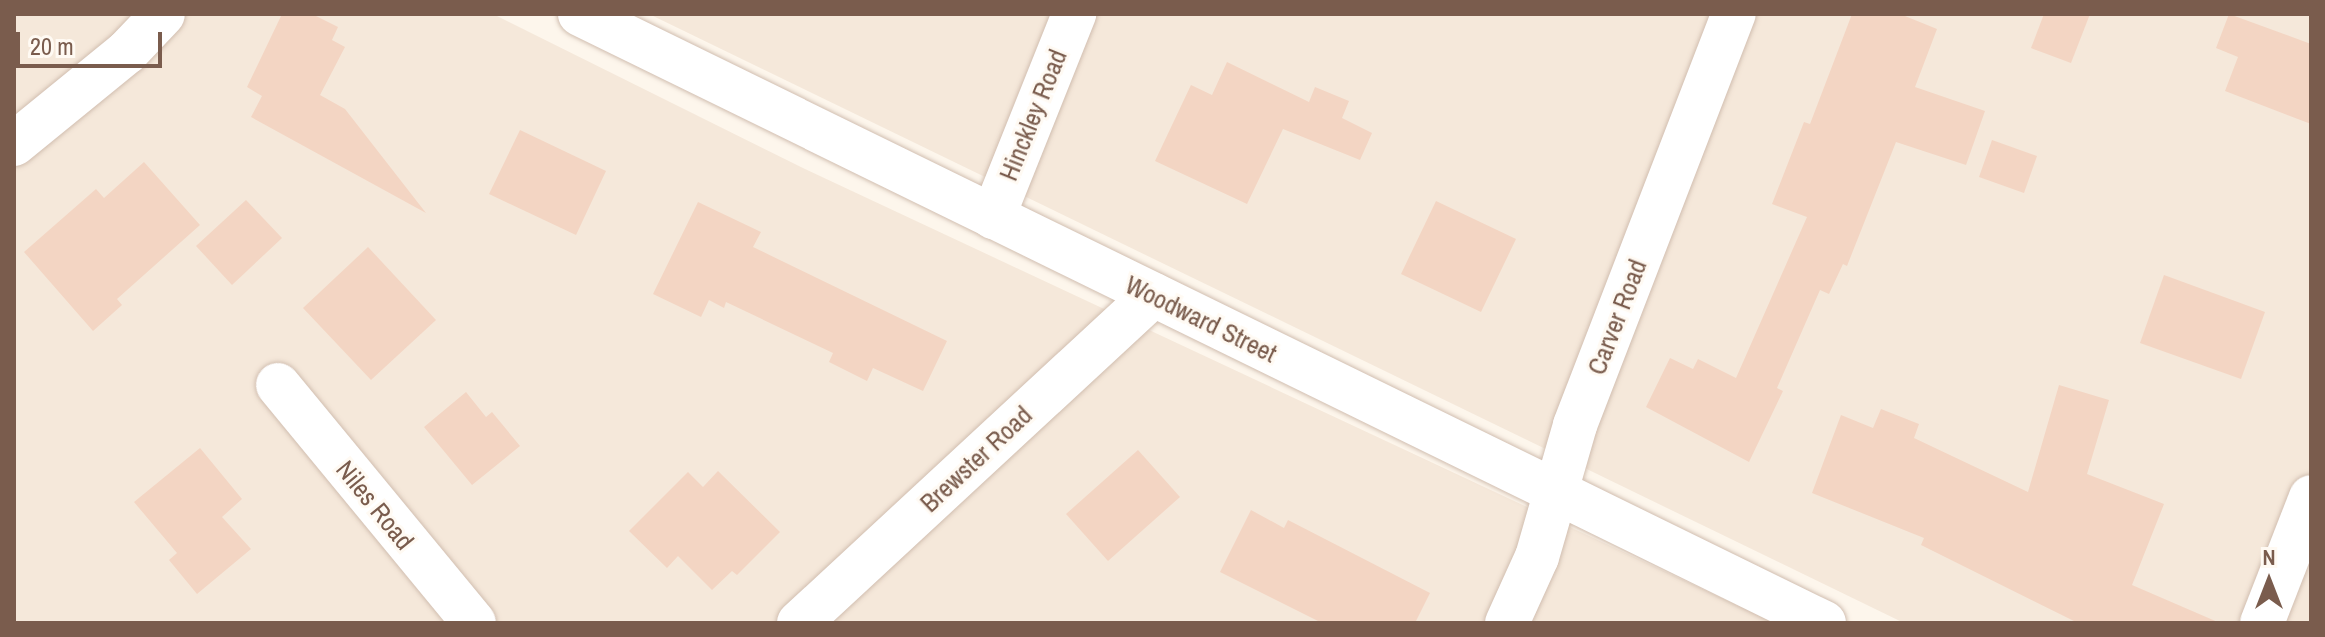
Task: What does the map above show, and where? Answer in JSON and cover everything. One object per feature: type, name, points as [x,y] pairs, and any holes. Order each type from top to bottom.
[{"type":"street","points":[[14,144],[127,52],[163,14]]},
{"type":"street","name":"Woodward Street","points":[[580,14],[1824,623]]},
{"type":"street","name":"Hinckley Road","points":[[993,217],[1074,14]]},
{"type":"street","name":"Carver Road","points":[[1507,623],[1535,560],[1575,425],[1734,14]]},
{"type":"street","name":"Brewster Road","points":[[799,623],[1153,295]]},
{"type":"street","name":"Niles Road","points":[[278,385],[474,623]]},
{"type":"street","points":[[2262,623],[2311,497]]},
{"type":"shaded area","points":[[14,14],[493,14],[805,169],[1775,623],[14,623]]},
{"type":"shaded area","points":[[649,14],[2311,14],[2311,623],[1904,623]]},
{"type":"building","points":[[282,14],[312,14],[338,27],[332,40],[345,47],[320,95],[345,109],[426,213],[251,117],[262,96],[247,87]]},
{"type":"building","points":[[1852,14],[1900,14],[1937,29],[1915,87],[1985,111],[1966,165],[1896,142],[1847,266],[1843,264],[1829,294],[1820,290],[1777,388],[1783,391],[1749,462],[1646,407],[1670,358],[1693,369],[1698,359],[1736,378],[1807,217],[1772,204],[1804,122],[1810,124]]},
{"type":"building","points":[[2044,14],[2090,14],[2071,63],[2031,48]]},
{"type":"building","points":[[2229,14],[2311,44],[2311,124],[2225,91],[2238,57],[2216,48]]},
{"type":"building","points":[[1227,62],[1309,102],[1315,87],[1349,101],[1342,118],[1372,133],[1360,160],[1283,129],[1247,204],[1155,161],[1191,85],[1212,95]]},
{"type":"building","points":[[520,130],[606,171],[576,235],[489,194]]},
{"type":"building","points":[[1992,140],[2037,156],[2024,193],[1979,177]]},
{"type":"building","points":[[144,162],[200,225],[117,299],[122,305],[93,331],[24,252],[96,189],[104,198]]},
{"type":"building","points":[[246,200],[282,238],[232,285],[196,246]]},
{"type":"building","points":[[1436,201],[1516,239],[1481,312],[1401,274]]},
{"type":"building","points":[[698,202],[761,232],[753,247],[947,341],[923,391],[873,368],[867,381],[829,362],[833,353],[726,302],[724,308],[709,300],[701,317],[653,294]]},
{"type":"building","points":[[368,247],[436,320],[371,380],[303,308]]},
{"type":"building","points":[[2164,275],[2265,312],[2241,379],[2140,343]]},
{"type":"building","points":[[2059,385],[2109,400],[2087,474],[2164,504],[2132,585],[2220,623],[2078,623],[1921,545],[1924,538],[1812,493],[1841,415],[1873,428],[1881,409],[1919,424],[1914,438],[2028,492]]},
{"type":"building","points":[[466,392],[486,417],[492,412],[520,446],[472,485],[424,427]]},
{"type":"building","points":[[200,448],[242,499],[222,517],[251,549],[197,594],[169,560],[177,553],[134,502]]},
{"type":"building","points":[[1138,450],[1180,497],[1108,561],[1066,514]]},
{"type":"building","points":[[718,471],[780,532],[737,575],[732,571],[712,590],[678,556],[667,568],[629,531],[688,472],[703,487]]},
{"type":"building","points":[[1251,510],[1284,528],[1288,520],[1430,593],[1415,623],[1322,623],[1220,572]]}]
